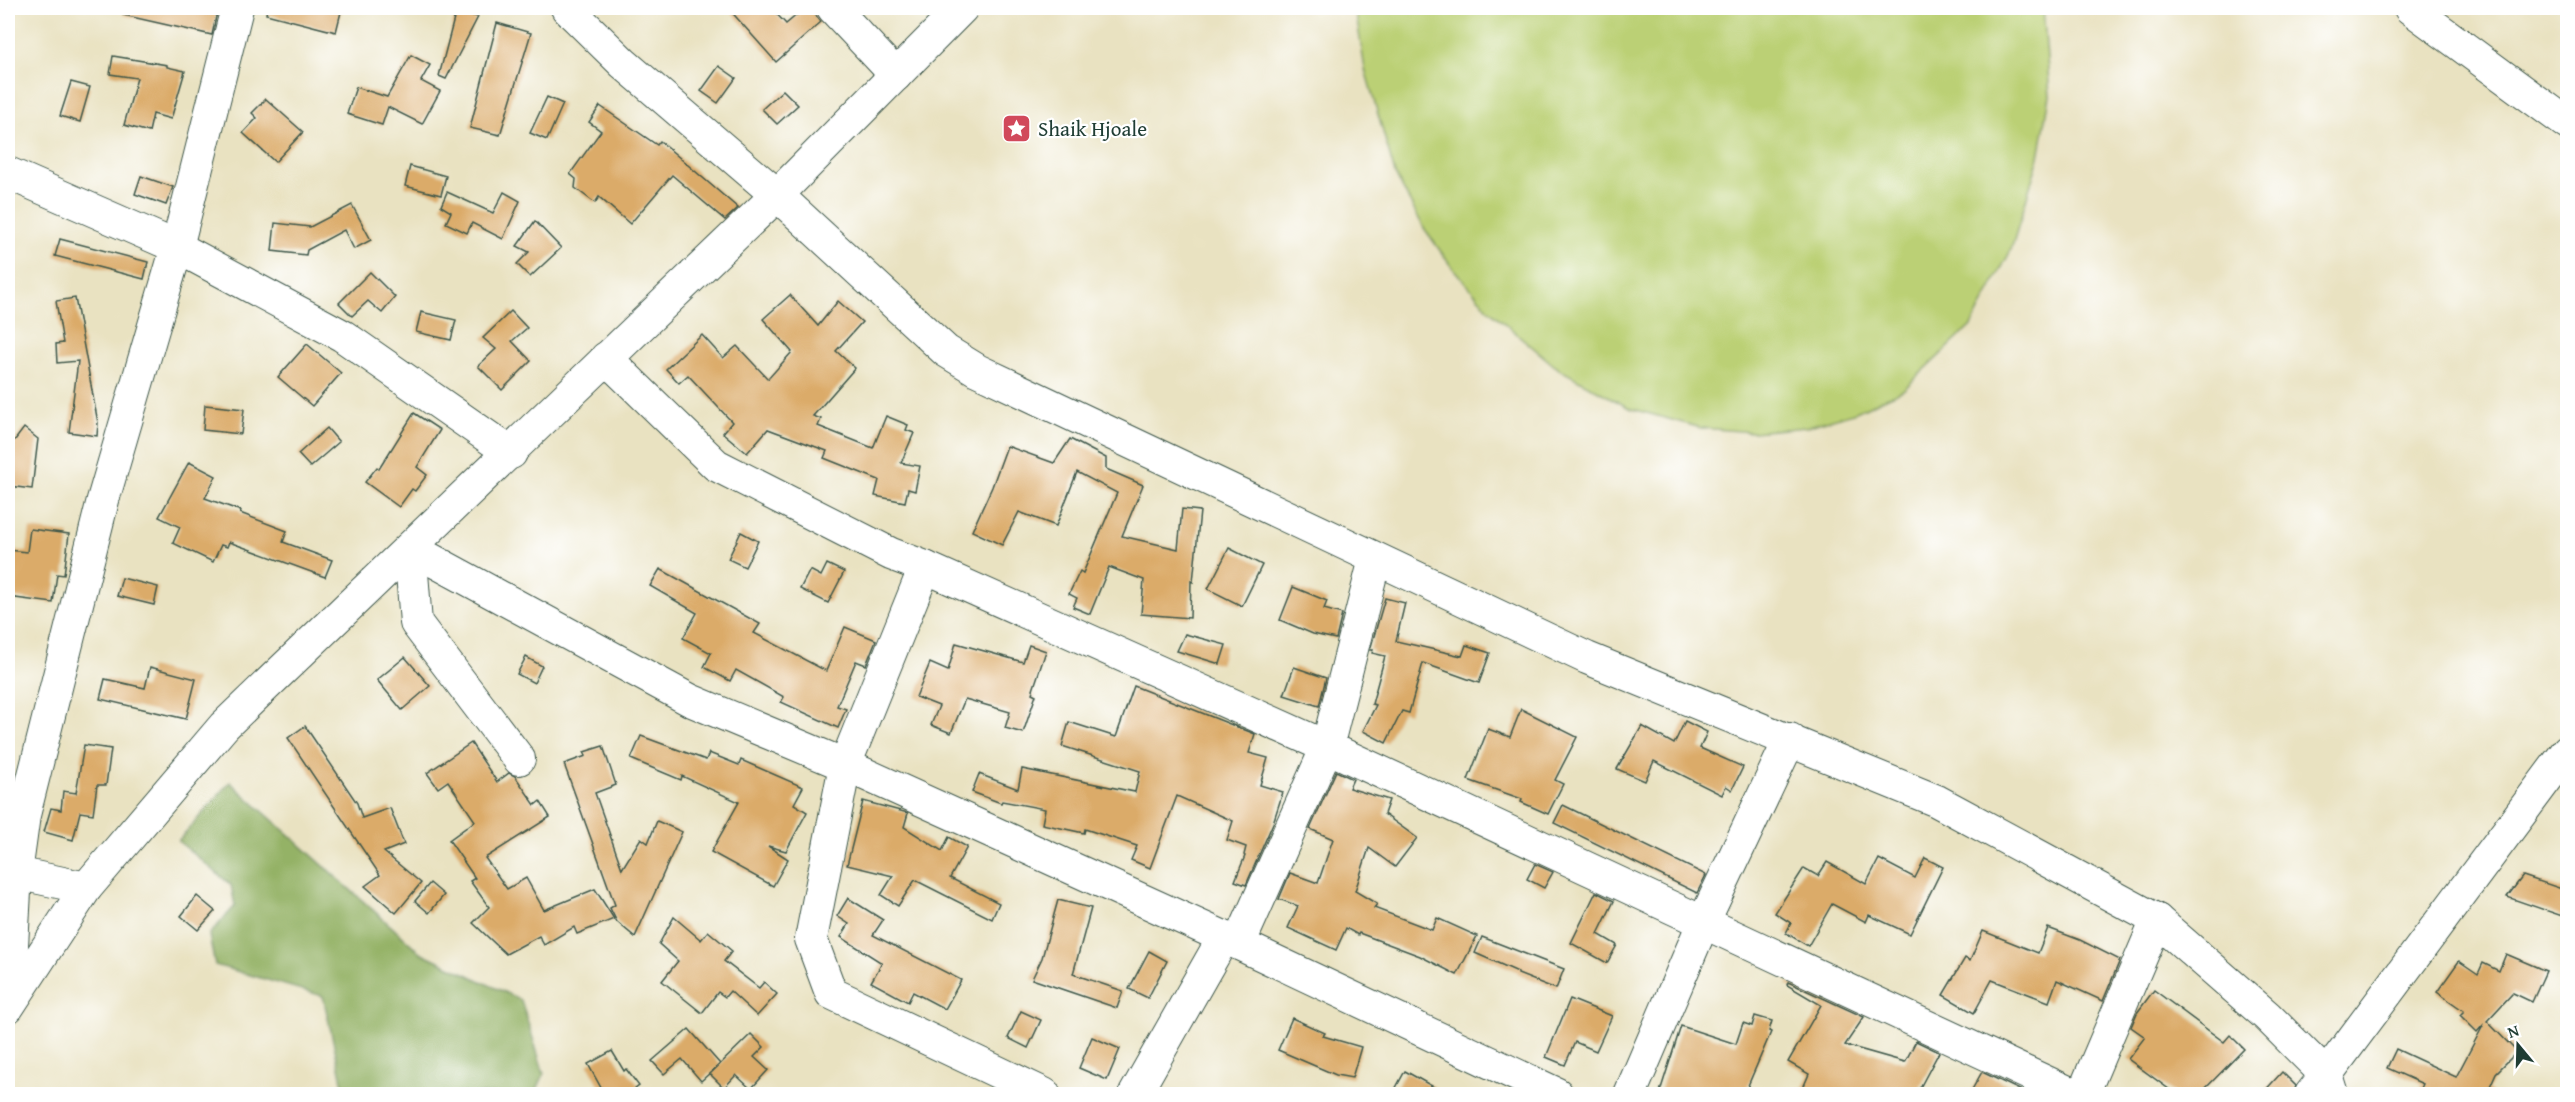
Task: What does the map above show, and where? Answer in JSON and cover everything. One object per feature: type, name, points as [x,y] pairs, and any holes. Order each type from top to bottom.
[{"type":"street","points":[[8,1005],[16,873],[24,815],[103,500],[177,247],[237,8]]},
{"type":"street","points":[[567,8],[622,63],[777,195],[946,351],[977,370],[1587,658],[1937,801],[2157,920],[2267,1016],[2323,1088],[2568,750]]},
{"type":"street","points":[[833,8],[896,75]]},
{"type":"street","points":[[8,1005],[86,888],[224,726],[511,453],[606,358],[777,195],[963,8]]},
{"type":"street","points":[[2410,8],[2568,124]]},
{"type":"street","points":[[8,173],[177,247],[343,336],[511,453]]},
{"type":"street","points":[[606,358],[716,465],[891,554],[925,567],[1327,747],[1704,921],[2072,1095]]},
{"type":"street","points":[[411,548],[416,623],[519,759]]},
{"type":"street","points":[[411,548],[690,700],[845,765],[1232,940],[1557,1095]]},
{"type":"street","points":[[1135,1095],[1232,940],[1327,747],[1375,559]]},
{"type":"street","points":[[925,567],[845,765],[811,939],[831,993],[1044,1095]]},
{"type":"street","points":[[1630,1095],[1704,921],[1790,739]]},
{"type":"street","points":[[16,873],[86,888]]},
{"type":"street","points":[[2083,1095],[2157,920]]},
{"type":"green space","points":[[1355,8],[2043,8],[2050,96],[2039,157],[2011,250],[1971,326],[1903,390],[1856,412],[1806,427],[1753,432],[1701,428],[1629,408],[1557,368],[1489,310],[1451,266],[1424,228],[1395,174],[1365,69]]},
{"type":"green space","points":[[230,782],[420,952],[521,1000],[544,1074],[535,1094],[345,1094],[323,996],[215,965],[209,935],[235,906],[231,885],[178,841]]},
{"type":"building","points":[[124,8],[197,8],[217,12],[212,35],[123,15]]},
{"type":"building","points":[[267,8],[342,8],[336,32],[266,14]]},
{"type":"building","points":[[728,8],[771,8],[786,24],[805,8],[810,8],[821,22],[776,62]]},
{"type":"building","points":[[456,11],[478,17],[446,79],[439,76]]},
{"type":"building","points":[[497,23],[531,33],[500,135],[470,128]]},
{"type":"building","points":[[411,55],[430,65],[421,81],[440,91],[422,124],[388,107],[382,125],[347,114],[356,87],[387,97]]},
{"type":"building","points":[[113,56],[167,65],[167,67],[185,71],[171,119],[153,114],[149,132],[124,125],[137,78],[110,74]]},
{"type":"building","points":[[719,66],[736,78],[718,103],[701,91]]},
{"type":"building","points":[[71,82],[90,87],[80,122],[60,116]]},
{"type":"building","points":[[783,90],[798,105],[777,124],[762,109]]},
{"type":"building","points":[[547,97],[563,104],[547,140],[530,133]]},
{"type":"building","points":[[266,99],[303,132],[275,162],[243,133],[257,118],[252,113]]},
{"type":"building","points":[[600,106],[657,145],[660,141],[738,208],[725,220],[672,175],[630,224],[599,197],[595,203],[575,188],[576,179],[570,174],[601,131],[589,122]]},
{"type":"building","points":[[410,166],[446,176],[441,195],[405,186]]},
{"type":"building","points":[[141,176],[173,187],[166,205],[135,194]]},
{"type":"building","points":[[447,192],[493,213],[504,192],[520,201],[503,239],[472,223],[467,233],[446,223],[451,212],[441,206]]},
{"type":"building","points":[[352,205],[371,240],[354,249],[344,230],[307,250],[306,255],[272,251],[275,223],[310,227]]},
{"type":"building","points":[[535,221],[561,248],[530,277],[517,264],[529,252],[517,246]]},
{"type":"building","points":[[60,239],[148,262],[144,279],[55,256]]},
{"type":"building","points":[[370,272],[395,297],[382,313],[368,301],[352,316],[339,303]]},
{"type":"building","points":[[790,295],[818,326],[838,301],[862,322],[836,351],[855,368],[813,416],[821,419],[818,426],[873,448],[886,416],[908,425],[906,430],[914,433],[901,463],[920,466],[915,491],[908,489],[905,502],[875,496],[879,480],[824,458],[827,451],[768,429],[747,453],[723,433],[732,422],[688,375],[679,383],[666,369],[702,335],[723,358],[737,346],[768,379],[792,352],[763,319]]},
{"type":"building","points":[[75,298],[98,423],[97,436],[69,432],[78,361],[57,363],[56,344],[63,343],[56,301]]},
{"type":"building","points":[[511,311],[527,328],[512,341],[531,361],[502,390],[478,366],[496,349],[483,338]]},
{"type":"building","points":[[421,312],[456,320],[451,340],[416,332]]},
{"type":"building","points":[[307,344],[341,373],[312,406],[278,377]]},
{"type":"building","points":[[205,405],[244,409],[241,434],[203,430]]},
{"type":"building","points":[[414,413],[440,430],[417,467],[427,475],[415,491],[412,489],[399,507],[365,482],[377,467],[379,469]]},
{"type":"building","points":[[24,428],[38,439],[32,489],[9,486],[12,467],[9,440],[15,440]]},
{"type":"building","points":[[327,428],[339,442],[310,467],[298,454]]},
{"type":"building","points":[[1070,439],[1106,458],[1106,469],[1143,485],[1122,536],[1178,549],[1182,509],[1200,511],[1193,582],[1191,581],[1190,618],[1141,614],[1144,580],[1109,567],[1090,614],[1073,607],[1077,598],[1069,594],[1080,571],[1083,573],[1117,493],[1077,472],[1056,526],[1019,512],[1002,545],[972,531],[1007,446],[1054,463]]},
{"type":"building","points":[[189,462],[216,476],[205,498],[287,531],[283,542],[332,560],[325,577],[229,542],[227,547],[221,545],[213,562],[173,543],[180,527],[159,517]]},
{"type":"building","points":[[30,529],[69,534],[64,575],[57,574],[53,603],[8,597],[8,550],[27,552]]},
{"type":"building","points":[[741,532],[758,541],[745,567],[728,559]]},
{"type":"building","points":[[1229,548],[1262,565],[1242,606],[1208,589]]},
{"type":"building","points":[[827,564],[844,572],[828,603],[800,589],[810,570],[821,576]]},
{"type":"building","points":[[660,569],[760,624],[754,633],[826,671],[845,627],[876,640],[866,665],[856,661],[837,706],[846,709],[838,728],[781,702],[784,697],[736,670],[730,681],[704,667],[711,653],[683,638],[697,613],[650,586]]},
{"type":"building","points":[[122,578],[158,587],[154,605],[117,596]]},
{"type":"building","points":[[1293,587],[1327,601],[1324,609],[1342,614],[1336,639],[1313,634],[1280,620]]},
{"type":"building","points":[[1385,598],[1405,603],[1396,641],[1462,656],[1466,645],[1490,653],[1479,683],[1423,663],[1409,713],[1402,711],[1386,743],[1363,731],[1376,705],[1372,704],[1385,656],[1372,653],[1373,650],[1370,650]]},
{"type":"building","points":[[1185,634],[1226,645],[1220,664],[1177,651]]},
{"type":"building","points":[[956,643],[1023,662],[1029,645],[1046,651],[1032,693],[1036,695],[1023,733],[1005,728],[1010,712],[965,699],[951,733],[931,725],[939,706],[916,697],[930,663],[948,671]]},
{"type":"building","points":[[405,657],[430,686],[402,710],[377,680]]},
{"type":"building","points":[[526,657],[542,666],[534,683],[517,674]]},
{"type":"building","points":[[150,667],[196,679],[186,719],[100,699],[105,679],[145,688]]},
{"type":"building","points":[[1294,667],[1326,678],[1319,706],[1284,695]]},
{"type":"building","points":[[1134,686],[1255,734],[1249,753],[1268,758],[1260,785],[1283,792],[1273,823],[1246,885],[1235,881],[1245,856],[1246,847],[1227,840],[1233,821],[1177,796],[1150,868],[1131,860],[1137,846],[1085,829],[1084,833],[1042,824],[1045,809],[1002,801],[1001,803],[972,792],[979,774],[1018,789],[1022,769],[1135,792],[1140,771],[1062,746],[1069,722],[1116,737]]},
{"type":"building","points":[[1521,709],[1577,737],[1555,780],[1563,784],[1548,814],[1521,802],[1522,799],[1468,780],[1488,729],[1510,737]]},
{"type":"building","points":[[1685,721],[1707,732],[1700,748],[1743,767],[1732,790],[1726,786],[1722,795],[1654,761],[1645,781],[1617,769],[1642,726],[1674,744]]},
{"type":"building","points":[[305,726],[357,803],[362,818],[390,808],[404,844],[384,852],[421,883],[396,913],[365,886],[380,875],[288,738]]},
{"type":"building","points":[[641,736],[706,760],[709,753],[739,765],[741,760],[803,787],[794,804],[807,812],[786,851],[768,846],[788,859],[773,886],[711,852],[739,802],[682,776],[681,780],[631,759]]},
{"type":"building","points":[[471,743],[497,782],[509,773],[515,776],[535,805],[540,801],[550,817],[485,858],[507,889],[526,878],[544,910],[595,889],[614,919],[577,934],[574,927],[544,945],[539,936],[506,954],[473,923],[489,907],[470,881],[475,878],[449,840],[475,821],[448,781],[438,788],[427,773]]},
{"type":"building","points":[[84,745],[111,749],[106,785],[97,785],[93,814],[80,812],[73,840],[44,832],[51,808],[61,810],[63,791],[76,793]]},
{"type":"building","points":[[603,746],[616,785],[595,793],[622,869],[641,838],[648,843],[657,821],[682,832],[635,937],[617,922],[610,908],[615,905],[564,764],[586,756],[584,752]]},
{"type":"building","points":[[1336,771],[1353,779],[1349,788],[1389,800],[1384,814],[1417,838],[1395,867],[1369,848],[1355,891],[1377,904],[1374,908],[1432,930],[1437,918],[1477,936],[1457,975],[1420,956],[1359,933],[1358,935],[1346,928],[1336,950],[1288,928],[1298,906],[1279,899],[1290,873],[1318,883],[1333,839],[1310,829]]},
{"type":"building","points":[[863,801],[908,813],[904,827],[942,851],[949,837],[967,847],[950,878],[999,903],[992,919],[915,880],[898,906],[881,895],[893,876],[847,865]]},
{"type":"building","points":[[1563,805],[1706,875],[1697,893],[1554,823]]},
{"type":"building","points":[[1925,858],[1943,867],[1910,934],[1869,915],[1866,922],[1832,904],[1808,946],[1786,933],[1791,923],[1775,913],[1804,868],[1818,876],[1827,862],[1866,884],[1879,859],[1915,878]]},
{"type":"building","points":[[1535,864],[1553,872],[1544,888],[1527,879]]},
{"type":"building","points":[[2523,876],[2568,891],[2568,918],[2507,897]]},
{"type":"building","points":[[430,883],[444,895],[429,913],[415,901]]},
{"type":"building","points":[[1596,892],[1614,901],[1598,934],[1617,945],[1607,963],[1571,943]]},
{"type":"building","points":[[197,896],[215,911],[198,930],[181,916]]},
{"type":"building","points":[[848,898],[883,920],[873,935],[961,980],[945,1009],[913,992],[908,1002],[871,982],[882,963],[841,937],[849,924],[837,916]]},
{"type":"building","points":[[1058,900],[1091,908],[1073,974],[1123,991],[1117,1008],[1032,979],[1042,958]]},
{"type":"building","points":[[674,917],[701,940],[708,931],[732,951],[724,961],[759,988],[764,982],[777,994],[757,1016],[730,991],[725,997],[718,992],[702,1013],[662,981],[678,961],[659,944]]},
{"type":"building","points":[[2048,928],[2080,940],[2120,960],[2103,1001],[2057,980],[2049,1002],[1992,980],[1974,1013],[1943,995],[1965,958],[1970,961],[1983,931],[2038,953]]},
{"type":"building","points":[[1482,937],[1564,969],[1556,989],[1475,953]]},
{"type":"building","points":[[1149,951],[1167,961],[1148,998],[1129,989]]},
{"type":"building","points":[[2506,954],[2546,971],[2532,1002],[2513,993],[2487,1021],[2517,1052],[2496,1073],[2488,1091],[2496,1095],[2418,1095],[2423,1084],[2387,1068],[2396,1049],[2456,1077],[2484,1024],[2477,1032],[2460,1015],[2464,1011],[2437,992],[2459,961],[2478,974],[2483,963],[2499,971]]},
{"type":"building","points":[[1788,982],[1864,1017],[1845,1045],[1905,1062],[1916,1041],[1939,1052],[1916,1095],[1800,1095],[1809,1074],[1788,1062],[1821,1005],[1787,985]]},
{"type":"building","points":[[2154,990],[2224,1042],[2230,1035],[2244,1049],[2199,1095],[2177,1095],[2128,1059],[2145,1037],[2131,1027],[2137,1013]]},
{"type":"building","points":[[1570,999],[1612,1016],[1596,1051],[1575,1042],[1565,1065],[1546,1057]]},
{"type":"building","points":[[1021,1011],[1041,1020],[1028,1048],[1008,1038]]},
{"type":"building","points":[[1755,1016],[1772,1021],[1769,1031],[1771,1032],[1744,1095],[1659,1095],[1681,1026],[1736,1044],[1743,1023],[1752,1026]]},
{"type":"building","points":[[1292,1018],[1325,1033],[1323,1036],[1361,1047],[1352,1078],[1336,1075],[1278,1050]]},
{"type":"building","points":[[689,1029],[720,1064],[701,1081],[682,1059],[664,1074],[652,1061]]},
{"type":"building","points":[[751,1034],[764,1047],[754,1057],[768,1070],[751,1089],[736,1075],[724,1088],[710,1074]]},
{"type":"building","points":[[1092,1037],[1120,1049],[1107,1080],[1079,1068]]},
{"type":"building","points":[[612,1051],[624,1071],[626,1069],[639,1086],[627,1095],[605,1095],[588,1064]]},
{"type":"building","points":[[1405,1071],[1448,1095],[1392,1095]]},
{"type":"building","points":[[1982,1072],[2030,1095],[1969,1095]]},
{"type":"building","points":[[2282,1072],[2296,1086],[2293,1095],[2261,1095]]},
{"type":"place","name":"Shaik Hjoale","points":[[1017,128]]}]
